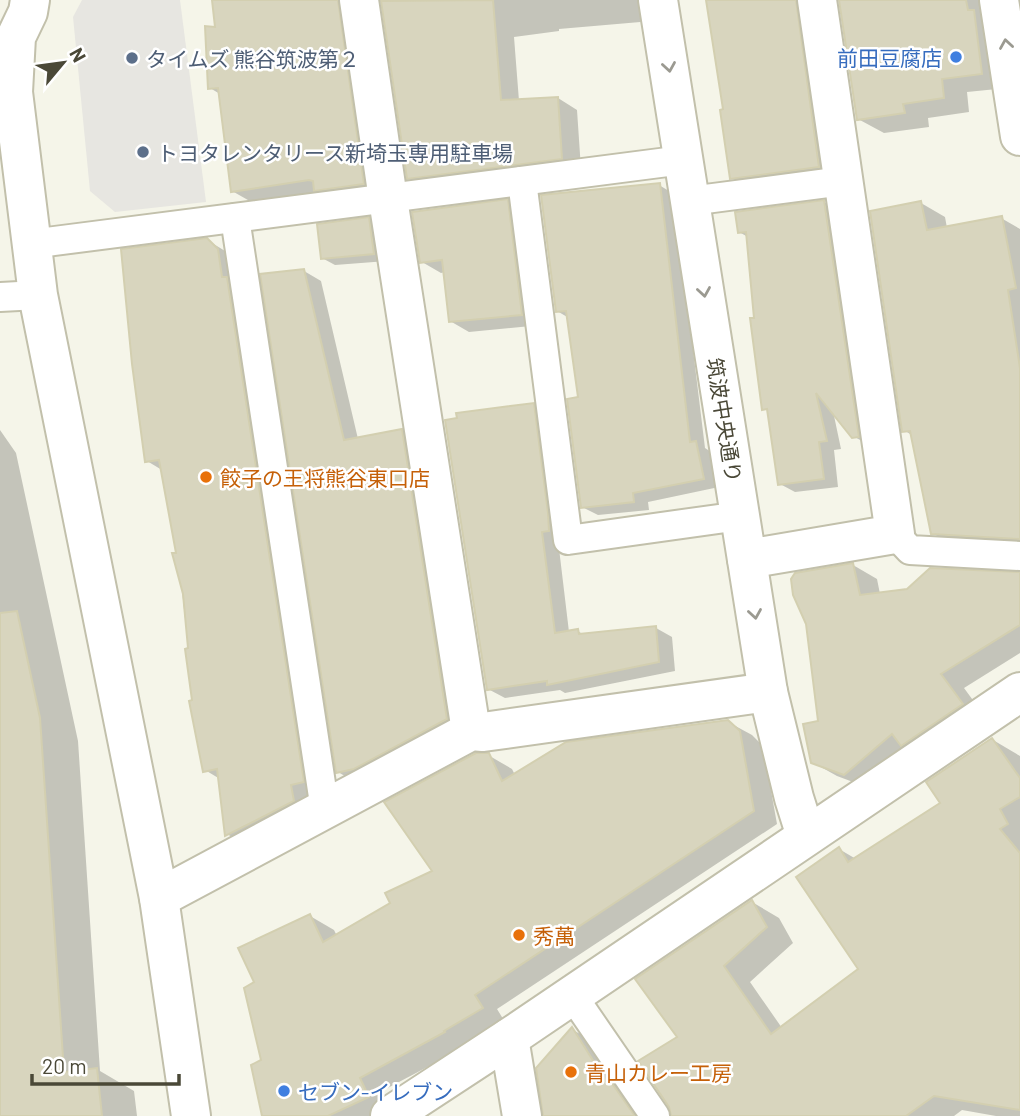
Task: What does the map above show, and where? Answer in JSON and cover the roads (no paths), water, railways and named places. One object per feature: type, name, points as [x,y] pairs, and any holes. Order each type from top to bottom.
[{"type":"street","points":[[30,0],[28,12],[16,37],[13,92],[38,295],[159,898],[191,1116]]},
{"type":"street","points":[[359,0],[471,731]]},
{"type":"street","name":"筑波中央通り","points":[[658,0],[768,692],[806,836]]},
{"type":"street","points":[[747,559],[895,534],[817,0]]},
{"type":"street","points":[[999,0],[1020,136]]},
{"type":"street","points":[[159,898],[471,731],[483,732],[768,692]]},
{"type":"street","points":[[390,1116],[1020,692]]},
{"type":"street","points":[[509,1038],[522,1116]]},
{"type":"lane","points":[[31,244],[683,160]]},
{"type":"lane","points":[[522,181],[568,540],[740,516]]},
{"type":"lane","points":[[690,201],[843,181]]},
{"type":"lane","points":[[235,218],[325,810]]},
{"type":"lane","points":[[0,298],[38,295]]},
{"type":"lane","points":[[895,534],[910,550],[1020,556]]},
{"type":"lane","points":[[572,995],[655,1116]]},
{"type":"place","name":"前田豆腐店","points":[[956,57]]},
{"type":"place","name":"タイムズ 熊谷筑波第２","points":[[132,58]]},
{"type":"place","name":"トヨタレンタリース新埼玉専用駐車場","points":[[143,152]]},
{"type":"place","name":"餃子の王将熊谷東口店","points":[[206,477]]},
{"type":"place","name":"秀萬","points":[[519,935]]},
{"type":"place","name":"青山カレー工房","points":[[571,1072]]},
{"type":"place","name":"セブン-イレブン","points":[[284,1091]]}]
